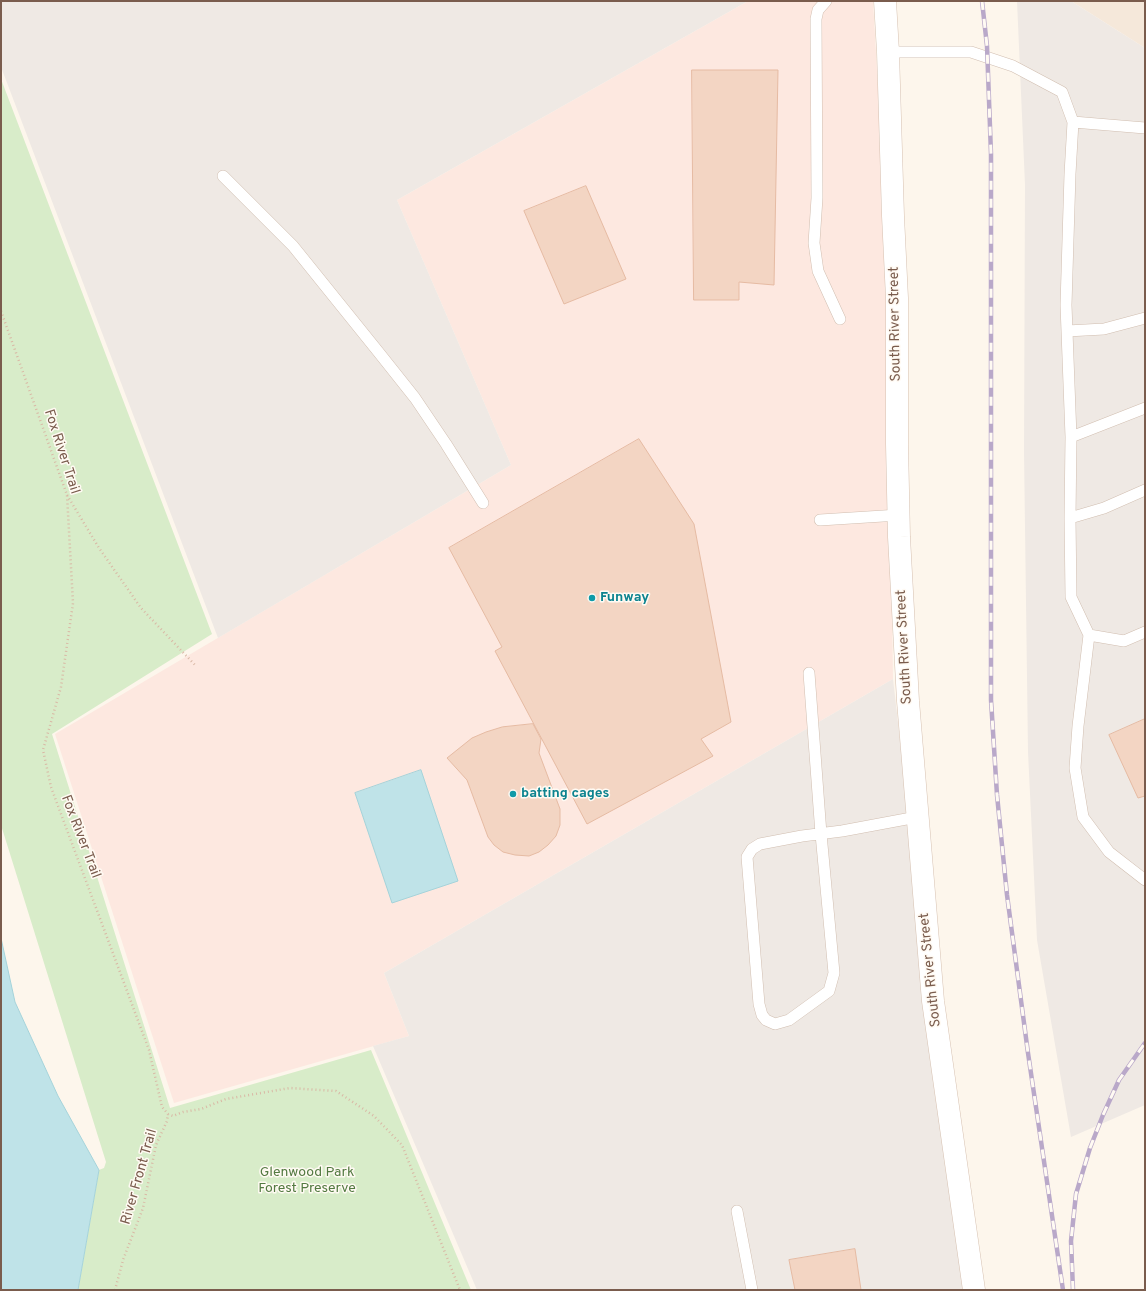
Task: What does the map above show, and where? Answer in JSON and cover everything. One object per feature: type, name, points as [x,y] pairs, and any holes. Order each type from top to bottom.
[{"type":"main road","name":"South River Street","points":[[885,1],[893,216],[898,298],[897,444],[908,700],[933,1001],[974,1290]]},
{"type":"lane","points":[[826,1],[818,10],[816,20],[817,198],[814,243],[818,271],[840,319]]},
{"type":"lane","points":[[888,52],[971,52],[1013,66],[1062,92],[1073,122],[1066,305],[1071,437],[1071,597],[1089,635],[1078,726],[1075,768],[1083,817],[1109,852],[1145,880]]},
{"type":"lane","points":[[1073,122],[1145,128]]},
{"type":"lane","points":[[223,176],[293,246],[385,359],[415,398],[483,503]]},
{"type":"lane","points":[[1067,331],[1104,329],[1145,318]]},
{"type":"lane","points":[[1071,437],[1145,408]]},
{"type":"lane","points":[[1070,518],[1104,508],[1145,490]]},
{"type":"lane","points":[[820,520],[899,515]]},
{"type":"lane","points":[[1089,635],[1124,641],[1145,632]]},
{"type":"lane","points":[[809,674],[821,834],[834,973],[829,991],[789,1020],[775,1024],[766,1020],[762,1015],[759,1004],[747,857],[752,849],[760,844],[821,834],[917,817]]},
{"type":"lane","points":[[737,1211],[752,1290]]},
{"type":"path","name":"Fox River Trail","points":[[1,311],[67,494],[73,603],[61,687],[43,750],[51,787],[149,1050],[162,1107],[168,1114]]},
{"type":"path","points":[[67,494],[99,548],[141,608],[195,665]]},
{"type":"path","points":[[168,1114],[173,1116],[183,1112],[201,1109],[226,1099],[290,1088],[336,1091],[374,1116],[402,1145],[460,1290]]},
{"type":"path","name":"River Front Trail","points":[[115,1290],[143,1208],[156,1145],[167,1121],[168,1114]]},
{"type":"shaded area","points":[[1,1],[748,1],[397,200],[511,465],[218,638],[1,67]]},
{"type":"shaded area","points":[[748,1],[873,1],[887,244],[893,679],[384,973],[409,1036],[174,1103],[55,734],[511,465],[397,200]]},
{"type":"shaded area","points":[[1017,1],[1071,1],[1145,48],[1145,1105],[1071,1137],[1037,940],[1028,752],[1024,452],[1025,185]]},
{"type":"shaded area","points":[[1071,1],[1145,1],[1145,48]]},
{"type":"shaded area","points":[[893,679],[963,1290],[477,1290],[373,1046],[409,1036],[384,973]]},
{"type":"green space","name":"Glenwood Park Forest Preserve","points":[[1,79],[212,634],[52,734],[170,1108],[371,1050],[471,1290],[78,1290],[99,1170],[104,1168],[106,1162],[1,825]]},
{"type":"water","points":[[421,770],[458,881],[392,903],[355,793]]},
{"type":"water","points":[[1,938],[15,1002],[58,1096],[99,1170],[78,1290],[1,1290]]},
{"type":"building","points":[[692,70],[778,70],[774,285],[739,282],[739,300],[694,300]]},
{"type":"building","points":[[586,186],[626,279],[564,304],[524,211]]},
{"type":"building","name":"Funway","points":[[639,439],[694,524],[731,722],[701,739],[713,756],[587,824],[495,651],[502,647],[449,548]]},
{"type":"building","points":[[1145,719],[1145,796],[1138,798],[1109,735]]},
{"type":"building","name":"batting cages","points":[[533,724],[541,739],[539,753],[560,809],[560,825],[556,836],[539,852],[529,856],[515,855],[503,852],[494,845],[488,837],[467,780],[447,758],[472,738],[486,732],[502,727]]},
{"type":"building","points":[[855,1249],[861,1290],[795,1290],[789,1260]]},
{"type":"railway","points":[[982,1],[987,46],[991,154],[991,700],[997,795],[1007,895],[1028,1053],[1063,1290]]},
{"type":"railway","points":[[1073,1290],[1071,1241],[1076,1194],[1090,1148],[1103,1115],[1119,1080],[1145,1043]]},
{"type":"place","name":"Funway","points":[[592,598]]},
{"type":"place","name":"batting cages","points":[[513,794]]}]
